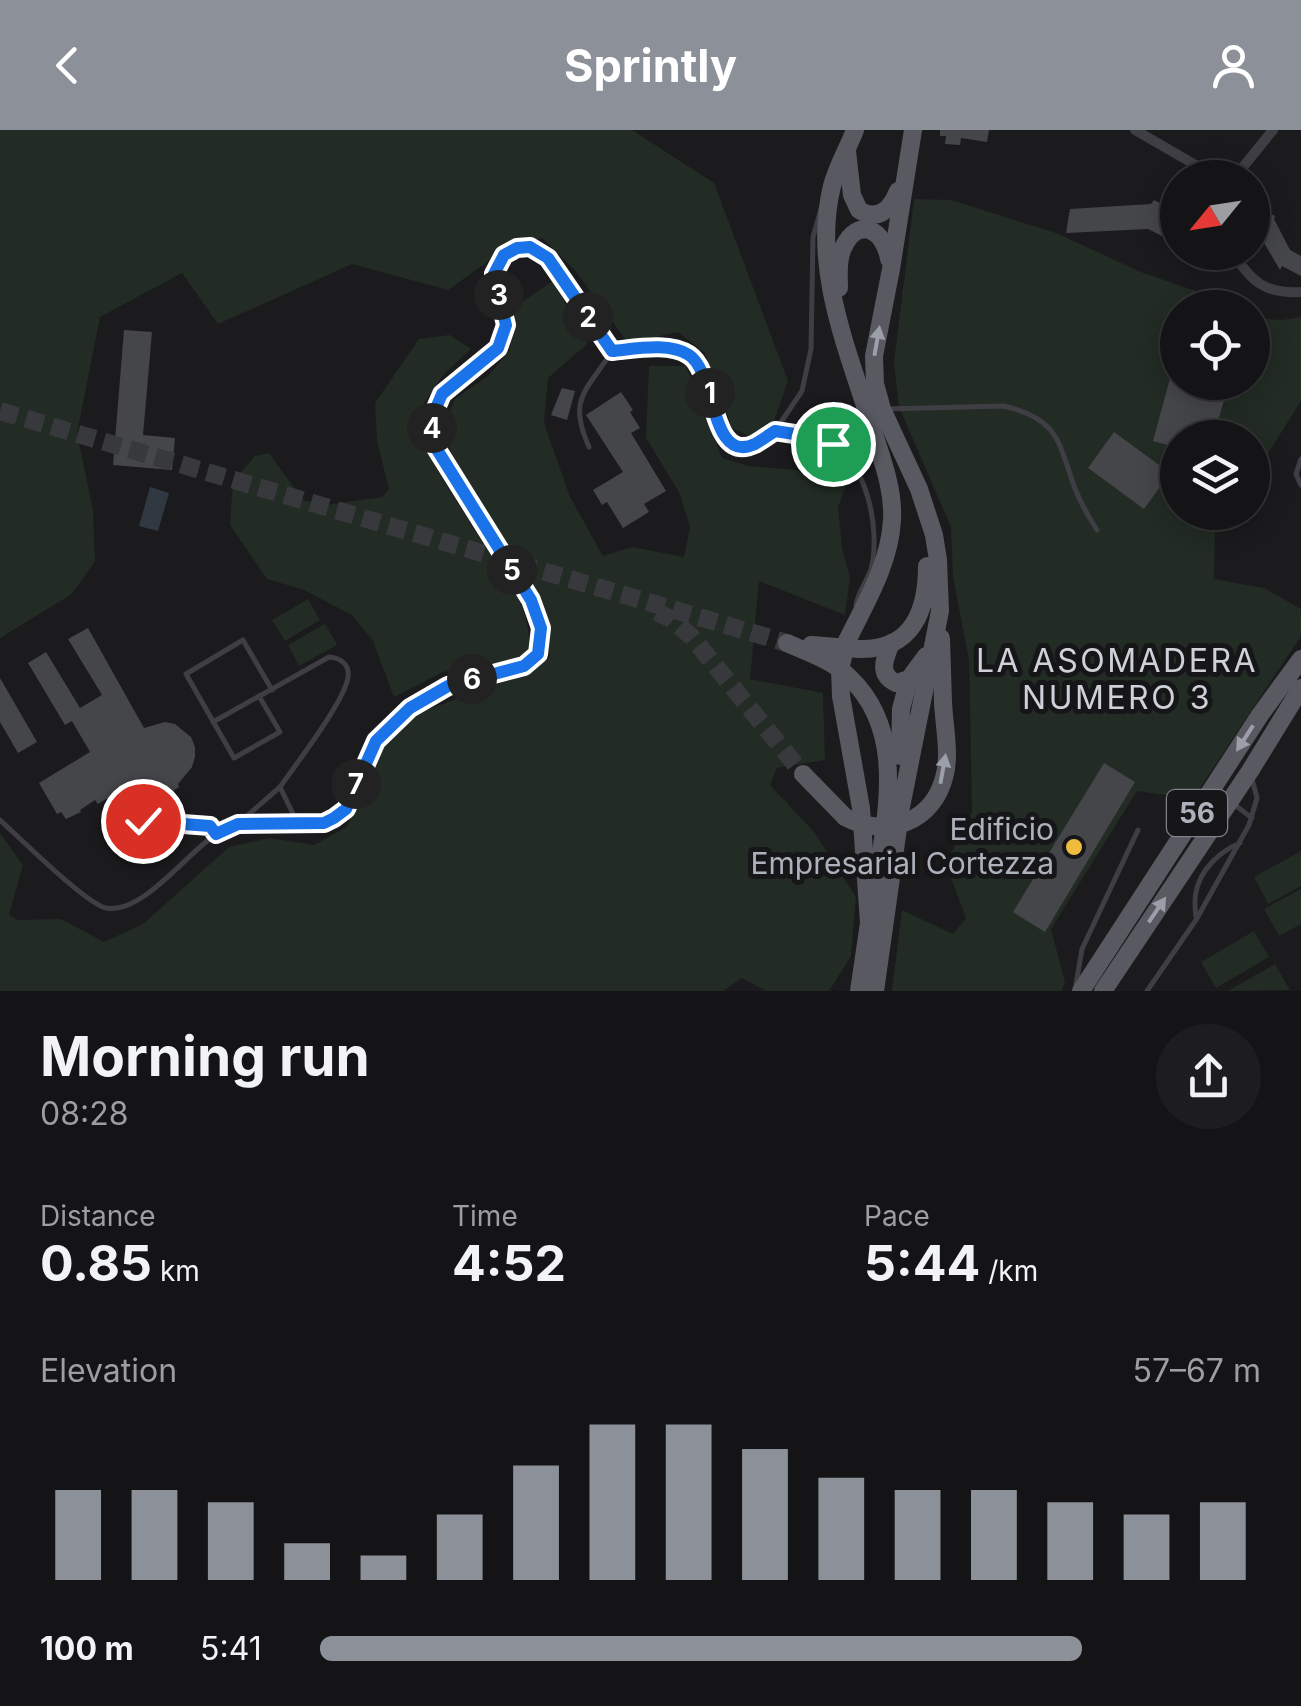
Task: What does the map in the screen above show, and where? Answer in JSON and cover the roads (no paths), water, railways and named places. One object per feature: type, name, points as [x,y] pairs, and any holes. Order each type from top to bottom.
[{"type":"main road","points":[[856,130],[836,172],[825,234],[839,322],[892,493],[892,524],[882,566],[851,634],[840,669],[841,696],[861,808],[869,923]]},
{"type":"main road","points":[[803,774],[845,817],[872,828],[909,822],[924,811],[945,774],[934,535],[875,384],[874,356],[913,130]]},
{"type":"main road","points":[[847,150],[855,204],[871,216],[890,207],[908,164]]},
{"type":"main road","points":[[839,322],[839,258],[849,238],[864,229],[878,233],[885,242],[891,269]]},
{"type":"main road","points":[[860,991],[887,813],[889,780],[884,732],[866,697],[846,674],[832,663],[788,644],[862,649],[891,643],[914,625],[923,608],[927,588],[924,535],[892,458],[872,428]]},
{"type":"main road","points":[[875,991],[901,807],[940,610]]},
{"type":"main road","points":[[901,807],[902,709],[909,678],[936,636]]},
{"type":"main road","points":[[891,643],[882,664],[884,672],[896,683],[909,678]]},
{"type":"main road","points":[[811,645],[834,654],[865,677],[891,723],[900,756]]},
{"type":"main road","name":"56","points":[[1078,991],[1087,964],[1301,659]]},
{"type":"main road","name":"56","points":[[1103,991],[1301,688]]},
{"type":"street","points":[[1135,130],[1187,160]]},
{"type":"street","points":[[1249,160],[1273,130]]},
{"type":"street","points":[[1243,270],[1262,288],[1301,292]]},
{"type":"lane","points":[[612,351],[672,349],[689,355],[703,370],[721,432],[730,442],[742,447],[753,445],[775,431],[802,391],[811,350],[813,237],[819,212],[830,199]]},
{"type":"lane","points":[[238,824],[324,823],[346,809],[376,741],[410,708],[448,686],[524,666],[538,654],[541,628],[531,600],[436,448],[430,422],[442,394],[498,348],[506,325],[494,274],[504,255],[530,247],[548,258],[612,351]]},
{"type":"lane","points":[[589,447],[580,427],[578,408],[612,351]]},
{"type":"lane","points":[[882,409],[1004,406],[1039,419],[1061,445],[1075,488],[1097,530]]},
{"type":"lane","points":[[775,431],[820,438],[833,444],[845,452],[863,488],[875,538],[870,572],[857,598],[851,634]]},
{"type":"lane","points":[[1301,459],[1296,474],[1301,486]]},
{"type":"lane","points":[[260,696],[280,732],[234,758],[186,674],[242,640],[272,690]]},
{"type":"lane","points":[[0,820],[88,900],[106,908],[124,906],[140,898],[216,834],[238,824],[280,787],[338,702],[348,671],[342,660],[328,657],[213,722]]},
{"type":"lane","points":[[1147,991],[1196,920],[1252,818],[1257,798],[1250,771]]},
{"type":"lane","points":[[280,787],[297,822]]},
{"type":"lane","points":[[122,801],[132,819],[210,826],[216,834]]},
{"type":"lane","points":[[1229,802],[1252,818]]},
{"type":"lane","points":[[1087,964],[1082,949],[1138,830]]},
{"type":"lane","points":[[1196,920],[1198,885],[1216,858],[1240,842]]},
{"type":"tunnel","points":[[0,411],[787,643]]},
{"type":"tunnel","points":[[657,612],[692,637],[803,774]]},
{"type":"place","name":"Edificio Empresarial Cortezza","points":[[1074,847]]},
{"type":"district","name":"LA ASOMADERA NUMERO 3","points":[[1117,680]]}]
